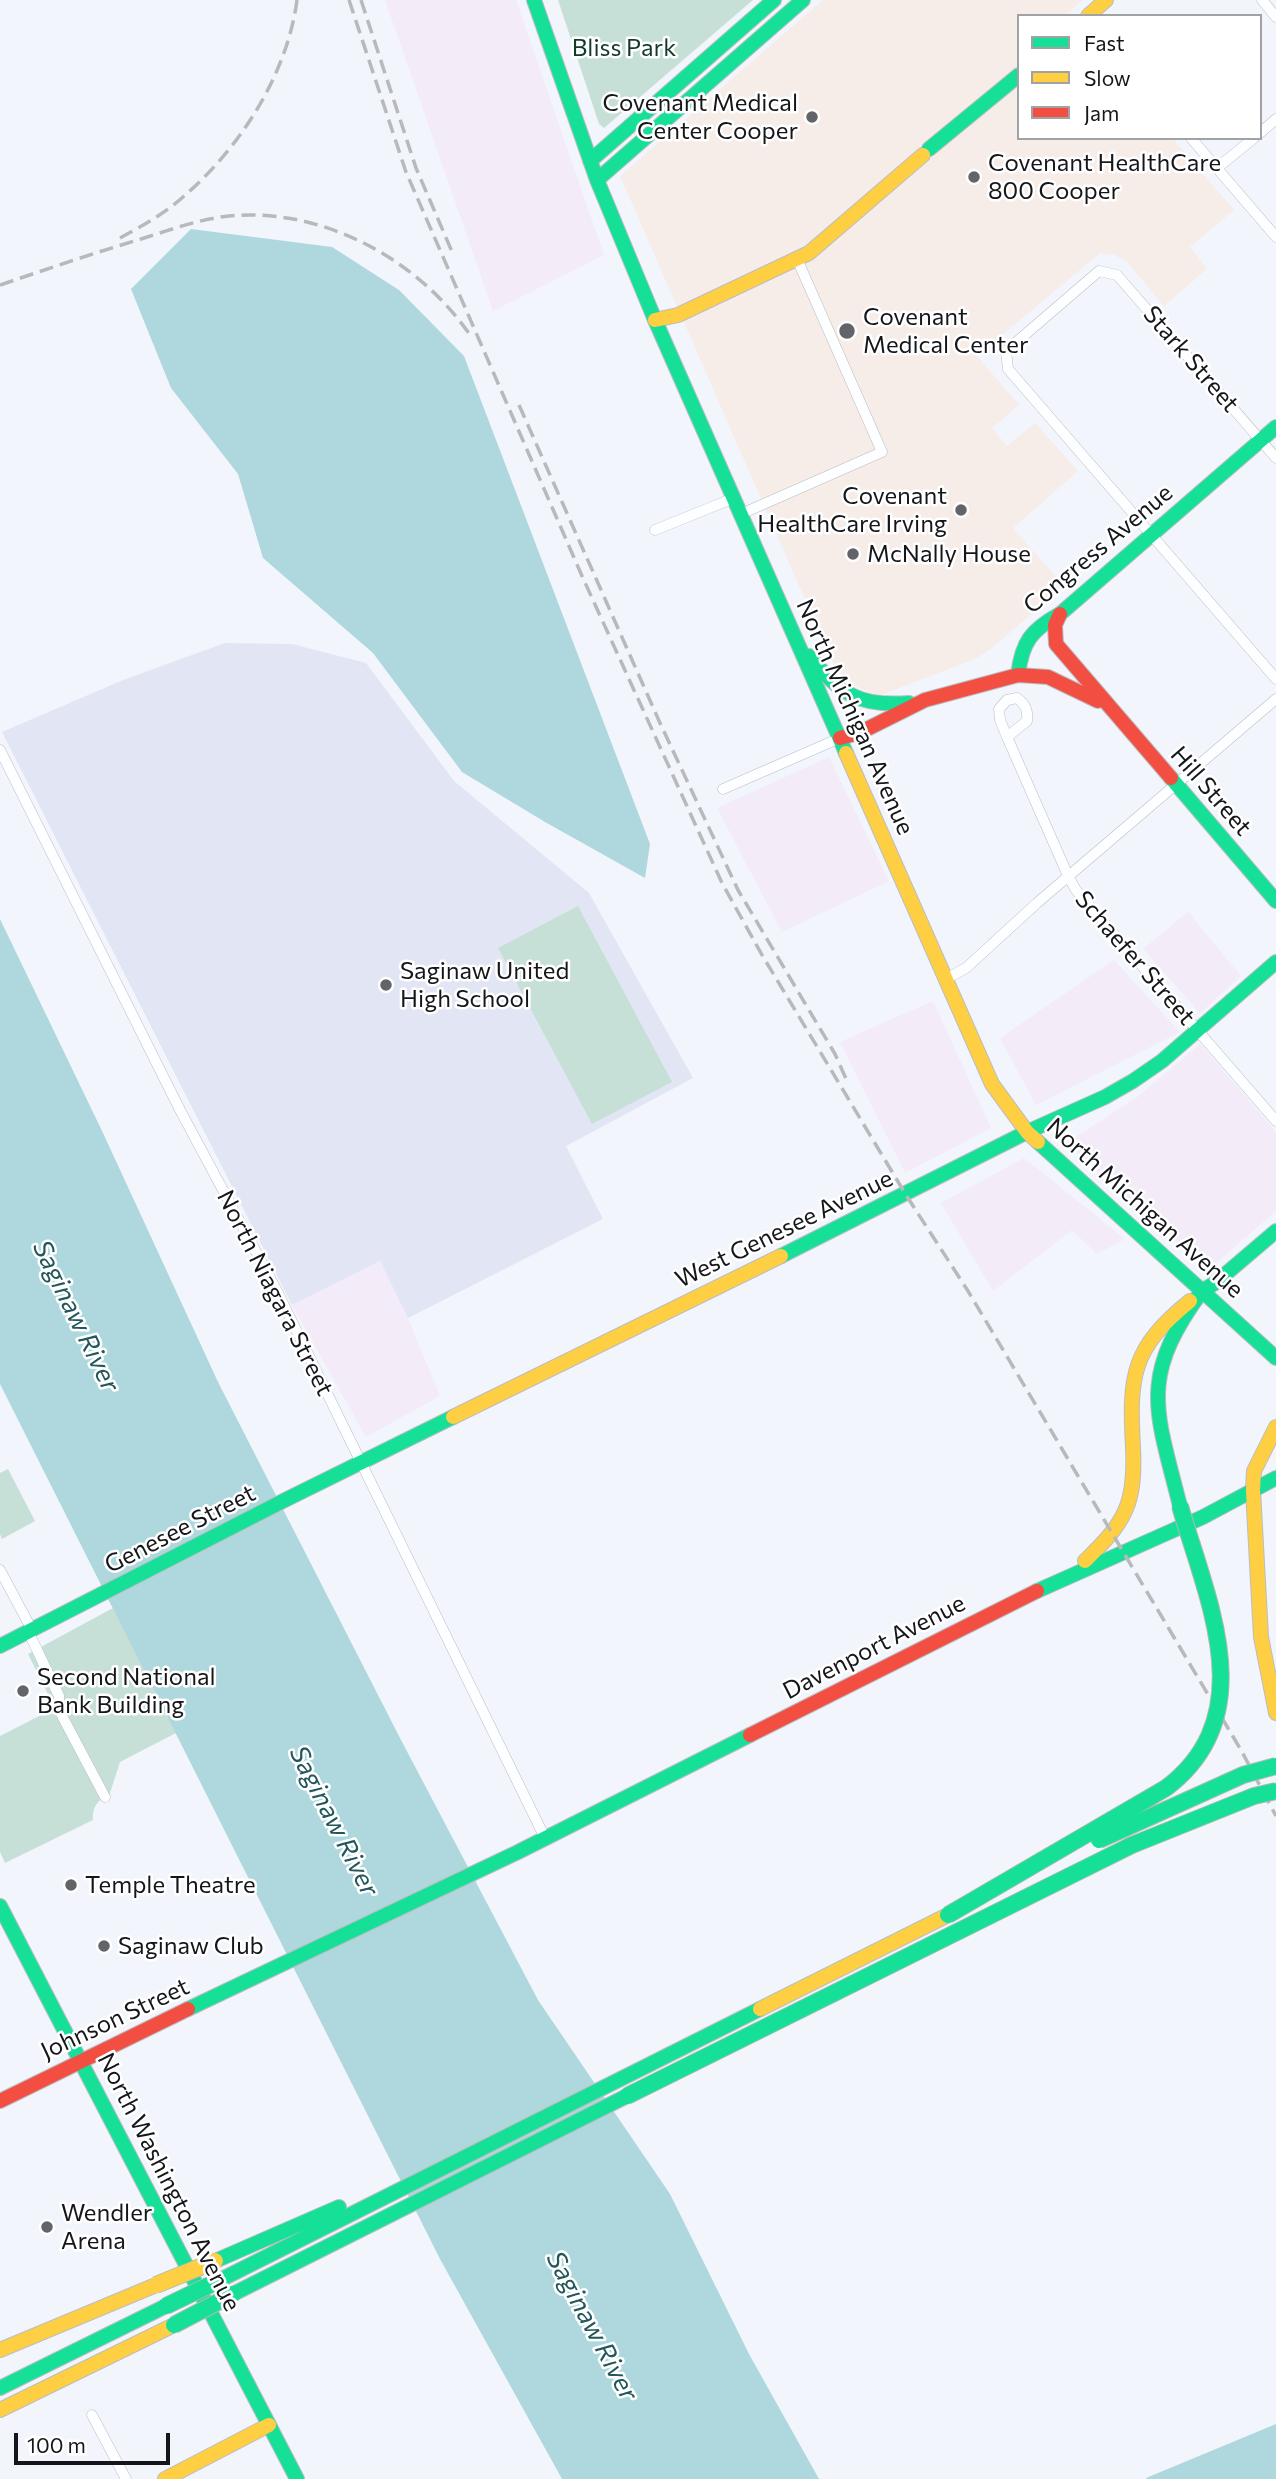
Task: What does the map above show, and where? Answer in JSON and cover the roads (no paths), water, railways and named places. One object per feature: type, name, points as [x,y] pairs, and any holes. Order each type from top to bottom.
[{"type":"main road","name":"North Michigan Avenue","points":[[534,0],[597,180],[655,320],[992,1084],[1027,1132],[1276,1358]]},
{"type":"main road","points":[[590,160],[774,0]]},
{"type":"main road","points":[[597,180],[803,0]]},
{"type":"main road","points":[[1090,14],[1106,0]]},
{"type":"main road","points":[[655,320],[678,315],[797,259],[828,238],[1017,77]]},
{"type":"main road","name":"Congress Avenue","points":[[1018,675],[1021,652],[1030,636],[1060,614],[1276,428]]},
{"type":"main road","name":"Hill Street","points":[[1060,614],[1055,625],[1056,644],[1276,901]]},
{"type":"main road","points":[[798,643],[835,687],[865,704],[893,705],[925,700],[1018,675]]},
{"type":"main road","name":"Hill Street","points":[[1018,675],[1048,677],[1062,682],[1093,697],[1111,710]]},
{"type":"main road","points":[[840,738],[861,732],[925,700]]},
{"type":"main road","name":"West Genesee Avenue","points":[[287,1499],[1133,1081],[1198,1031],[1276,962]]},
{"type":"main road","points":[[1068,1574],[1098,1551],[1125,1513],[1133,1489],[1132,1412],[1136,1369],[1146,1345],[1161,1325],[1276,1231]]},
{"type":"main road","points":[[948,1915],[1167,1788],[1186,1773],[1208,1740],[1220,1700],[1222,1662],[1218,1637],[1180,1506],[1158,1415],[1157,1396],[1161,1367],[1170,1342],[1183,1316],[1202,1291]]},
{"type":"main road","points":[[1276,1427],[1254,1471],[1253,1490],[1261,1637],[1276,1713]]},
{"type":"main road","name":"Davenport Avenue","points":[[518,1852],[1068,1574],[1203,1517],[1276,1478]]},
{"type":"main road","name":"Genesee Street","points":[[0,1646],[287,1499]]},
{"type":"main road","points":[[0,2388],[1122,1828],[1243,1775],[1276,1766]]},
{"type":"main road","points":[[0,2410],[1132,1845],[1254,1796],[1276,1791]]},
{"type":"main road","name":"Johnson Street","points":[[0,2101],[518,1852]]},
{"type":"main road","name":"North Washington Avenue","points":[[0,1906],[297,2479]]},
{"type":"main road","points":[[0,2350],[383,2189],[429,2165],[465,2157]]},
{"type":"main road","points":[[0,2416],[38,2390]]},
{"type":"main road","points":[[165,2479],[269,2426]]},
{"type":"street","points":[[1262,0],[1276,17]]},
{"type":"street","points":[[1262,131],[1276,119]]},
{"type":"street","points":[[1193,140],[1276,237]]},
{"type":"street","points":[[1217,169],[1252,140]]},
{"type":"street","points":[[741,514],[882,452],[797,259]]},
{"type":"street","name":"Stark Street","points":[[1152,535],[1008,369],[1006,351],[1099,271],[1117,275],[1276,458]]},
{"type":"street","points":[[655,530],[734,498]]},
{"type":"street","points":[[1152,535],[1276,679]]},
{"type":"street","points":[[946,979],[967,968],[1037,903],[1276,699]]},
{"type":"street","name":"Schaefer Street","points":[[1007,737],[1076,890],[1276,1121]]},
{"type":"street","points":[[723,789],[840,738]]},
{"type":"street","name":"North Niagara Street","points":[[0,750],[180,1110],[277,1291],[545,1838]]},
{"type":"street","points":[[0,1570],[30,1630],[58,1696],[60,1712],[105,1797]]},
{"type":"street","points":[[92,2415],[126,2479]]},
{"type":"water","points":[[191,229],[332,247],[399,290],[464,356],[650,844],[645,878],[462,772],[373,653],[263,558],[238,474],[171,388],[131,289]]},
{"type":"water","name":"Saginaw River","points":[[0,919],[218,1382],[401,1740],[538,2000],[670,2194],[749,2354],[819,2479],[562,2479],[440,2259],[0,1384]]},
{"type":"water","points":[[1276,2424],[1276,2479],[1146,2478]]},
{"type":"railway","points":[[120,238],[161,214],[183,197],[204,178],[241,133],[258,108],[283,56],[297,0]]},
{"type":"railway","points":[[349,0],[406,172],[582,576],[722,883],[762,955],[906,1195],[968,1291],[1241,1750],[1276,1816]]},
{"type":"railway","points":[[361,0],[416,168],[453,254]]},
{"type":"railway","points":[[0,285],[196,222],[218,217],[264,215],[299,220],[365,244],[423,283],[449,308],[470,335]]},
{"type":"railway","points":[[519,405],[660,723],[738,890],[835,1054],[847,1081]]},
{"type":"place","name":"Covenant Medical Center Cooper","points":[[812,117]]},
{"type":"place","name":"Covenant HealthCare 800 Cooper","points":[[974,177]]},
{"type":"place","name":"Covenant Medical Center","points":[[847,331]]},
{"type":"place","name":"Covenant HealthCare Irving","points":[[961,510]]},
{"type":"place","name":"McNally House","points":[[853,554]]},
{"type":"place","name":"Saginaw United High School","points":[[386,985]]},
{"type":"place","name":"Second National Bank Building","points":[[23,1691]]},
{"type":"place","name":"Temple Theatre","points":[[71,1885]]},
{"type":"place","name":"Saginaw Club","points":[[104,1946]]},
{"type":"place","name":"Wendler Arena","points":[[47,2227]]},
{"type":"park label","name":"Bliss Park","points":[[624,48]]}]
